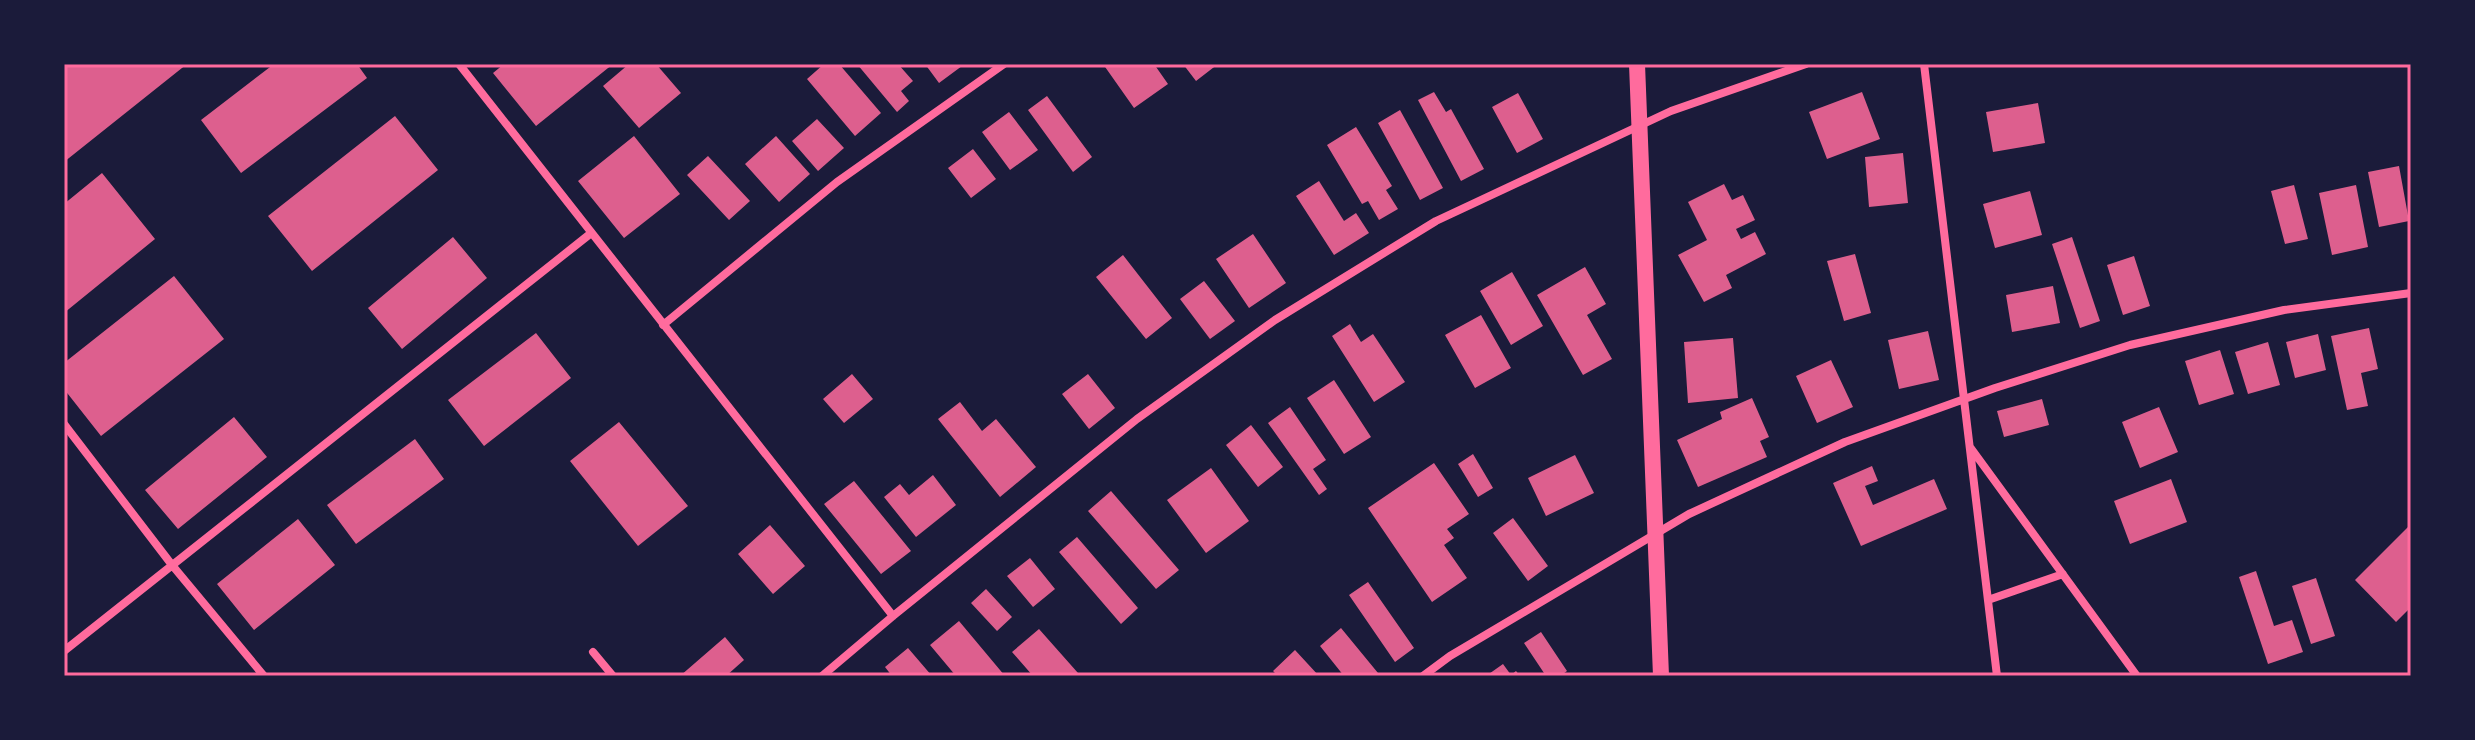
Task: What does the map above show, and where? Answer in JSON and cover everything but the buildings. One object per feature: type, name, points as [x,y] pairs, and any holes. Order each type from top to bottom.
[{"type":"main road","points":[[1637,64],[1661,676]]},
{"type":"street","points":[[459,64],[893,616]]},
{"type":"street","points":[[663,325],[837,182],[1004,64]]},
{"type":"street","points":[[822,676],[1137,419],[1275,320],[1436,221],[1671,111],[1806,64]]},
{"type":"street","points":[[1924,64],[1997,676]]},
{"type":"street","points":[[64,651],[590,234]]},
{"type":"street","points":[[1423,676],[1450,656],[1689,514],[1845,442],[2130,345],[2284,310],[2411,293]]},
{"type":"street","points":[[64,424],[172,565],[264,676]]},
{"type":"street","points":[[1969,446],[2137,676]]},
{"type":"street","points":[[1988,600],[2063,574]]},
{"type":"street","points":[[593,652],[613,676]]}]
